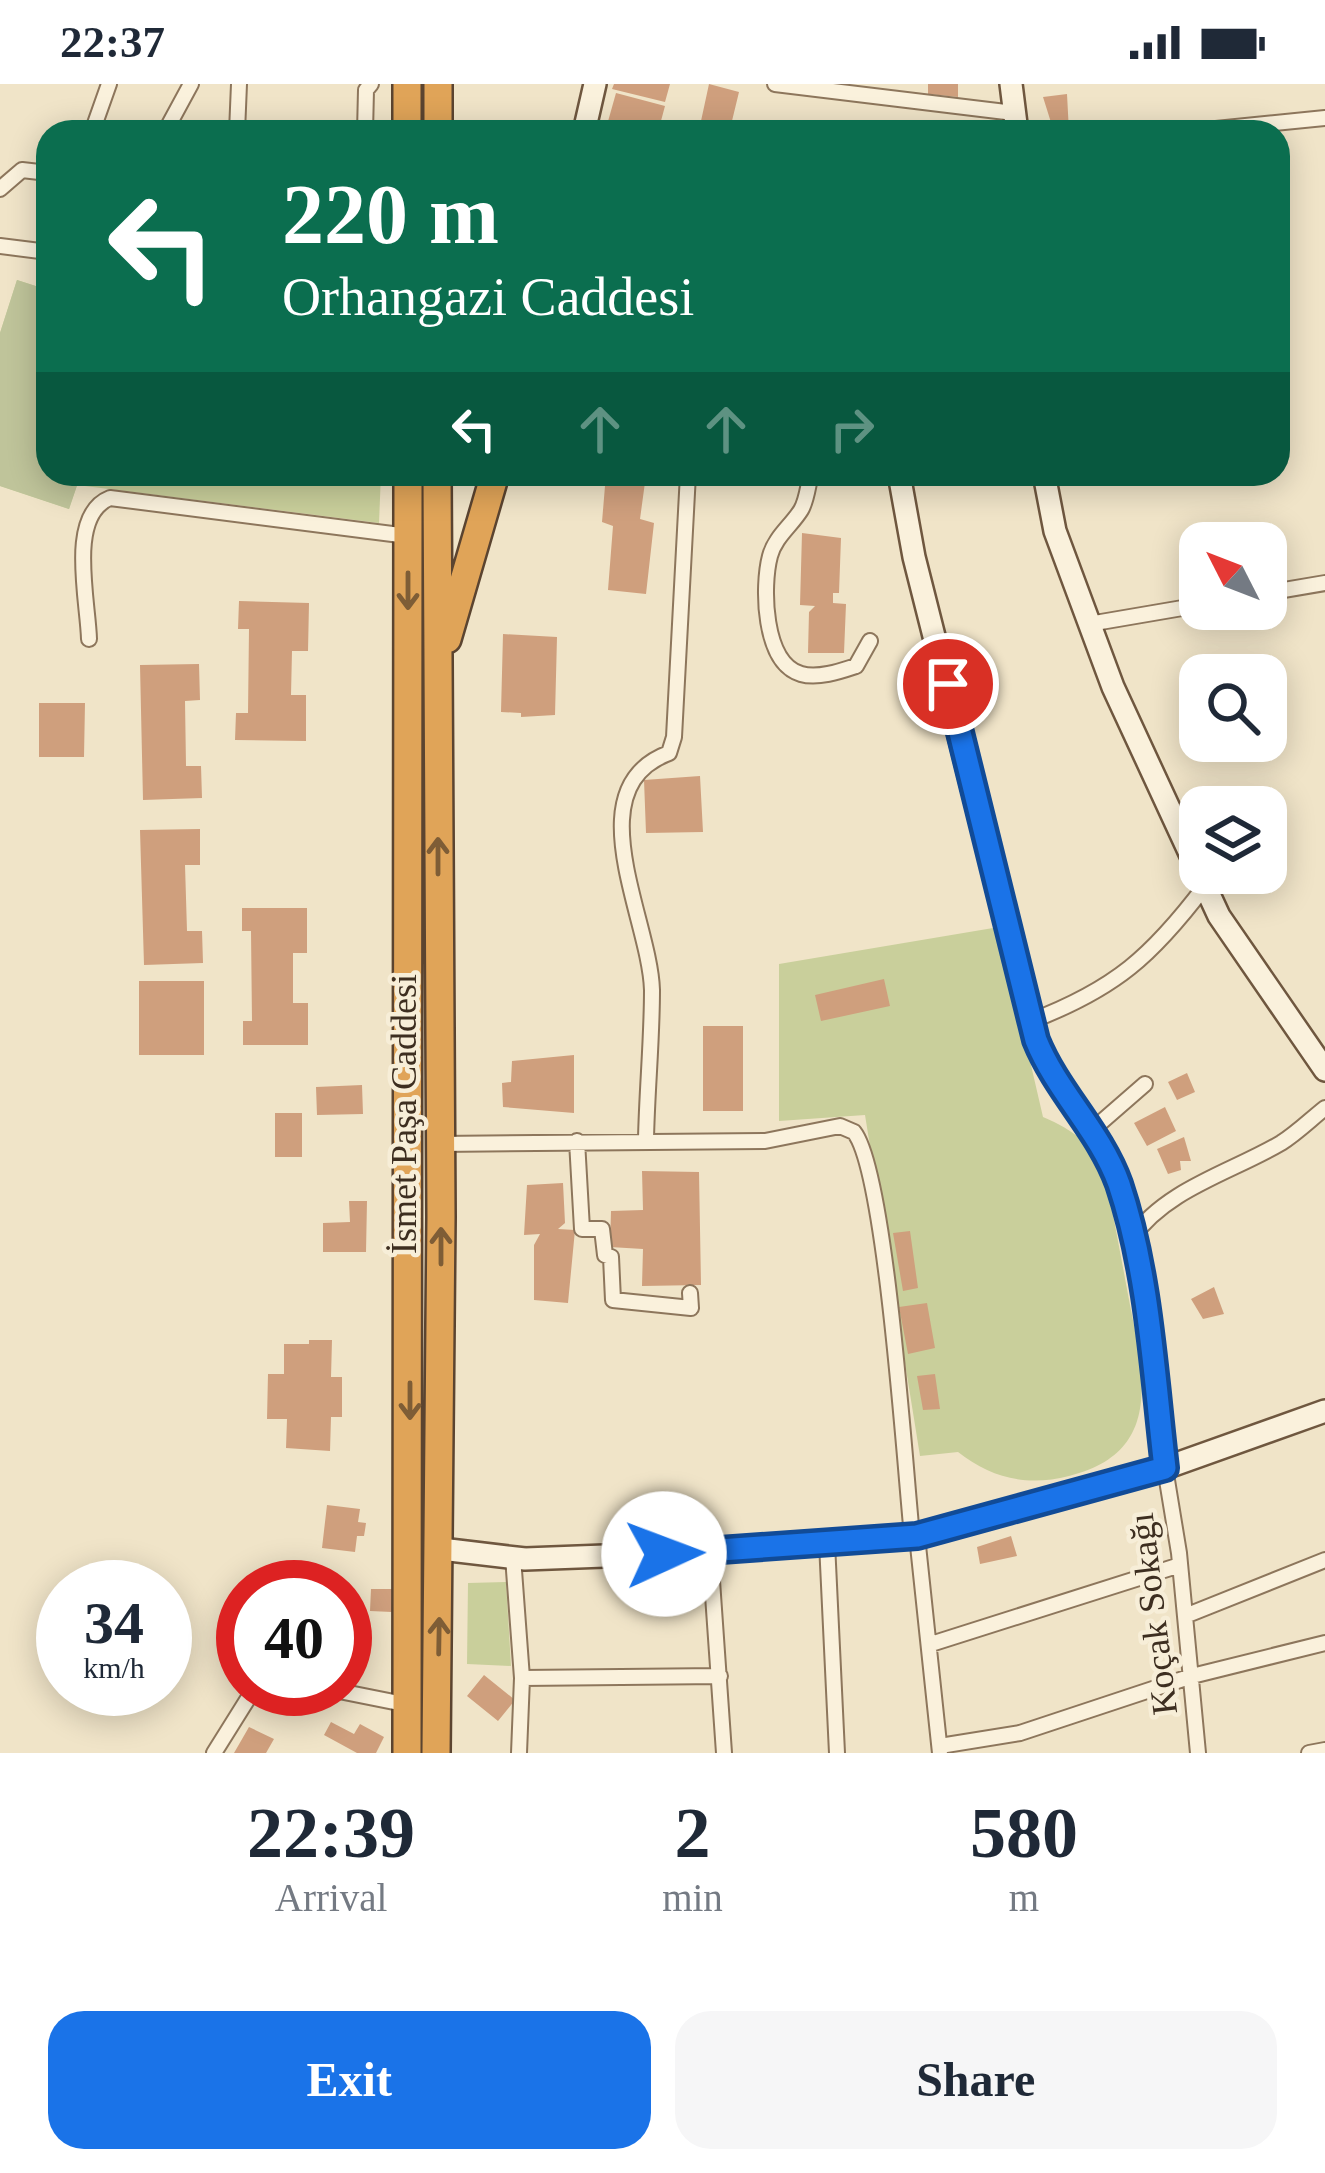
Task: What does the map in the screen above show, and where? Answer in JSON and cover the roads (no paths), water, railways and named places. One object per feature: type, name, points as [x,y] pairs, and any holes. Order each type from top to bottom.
[{"type":"highway","points":[[407,84],[407,120]]},
{"type":"highway","points":[[438,120],[439,84]]},
{"type":"highway","name":"İsmet Paşa Caddesi","points":[[407,1753],[408,486]]},
{"type":"highway","name":"İsmet Paşa Caddesi","points":[[436,486],[441,1549],[436,1753]]},
{"type":"highway","points":[[437,671],[491,486]]},
{"type":"street","points":[[96,120],[109,84]]},
{"type":"street","points":[[171,120],[190,84]]},
{"type":"street","points":[[238,120],[239,84]]},
{"type":"street","points":[[365,120],[366,90],[371,84]]},
{"type":"street","points":[[587,120],[595,84]]},
{"type":"street","points":[[775,84],[978,120]]},
{"type":"street","points":[[1011,84],[1016,120]]},
{"type":"street","points":[[1290,122],[1325,118]]},
{"type":"street","points":[[0,189],[22,170],[36,172]]},
{"type":"street","points":[[0,246],[36,250]]},
{"type":"street","points":[[646,1139],[652,988],[623,856],[622,815],[629,779],[649,760],[668,753],[674,737],[687,486]]},
{"type":"street","points":[[808,486],[802,508],[769,557],[768,615],[775,644],[783,662],[801,674],[834,673],[856,667],[869,641]]},
{"type":"street","points":[[901,486],[914,556],[990,840],[1031,1021],[1050,1074],[1091,1131],[1119,1185],[1132,1238],[1165,1468]]},
{"type":"street","points":[[1046,486],[1055,531],[1089,624],[1179,827]]},
{"type":"street","points":[[89,639],[85,526],[95,506],[110,498],[408,536]]},
{"type":"street","points":[[1287,589],[1325,583]]},
{"type":"street","points":[[1089,624],[1179,609]]},
{"type":"street","points":[[1031,1021],[1124,974],[1160,946],[1199,894]]},
{"type":"street","points":[[1209,894],[1325,1070]]},
{"type":"street","points":[[1091,1131],[1144,1084]]},
{"type":"street","points":[[1132,1238],[1144,1221],[1184,1192],[1283,1141],[1325,1108]]},
{"type":"street","points":[[439,1144],[765,1141],[840,1126],[862,1142],[904,1431],[940,1750],[1020,1733],[1192,1676],[1325,1643]]},
{"type":"street","points":[[577,1141],[582,1229],[602,1229],[605,1256],[611,1257],[613,1300],[691,1308],[690,1293]]},
{"type":"street","points":[[441,1549],[513,1557],[710,1552],[914,1536],[1165,1468],[1325,1411]]},
{"type":"street","name":"Koçak Sokağı","points":[[1165,1468],[1180,1565],[1198,1753]]},
{"type":"street","points":[[827,1543],[837,1753]]},
{"type":"street","points":[[710,1552],[724,1753]]},
{"type":"street","points":[[513,1557],[522,1678],[519,1753]]},
{"type":"street","points":[[1185,1616],[1325,1560]]},
{"type":"street","points":[[931,1644],[1180,1565]]},
{"type":"street","points":[[522,1678],[720,1676]]},
{"type":"street","points":[[372,1698],[409,1705]]},
{"type":"street","points":[[214,1753],[237,1716]]},
{"type":"street","points":[[1309,1753],[1325,1750]]}]
